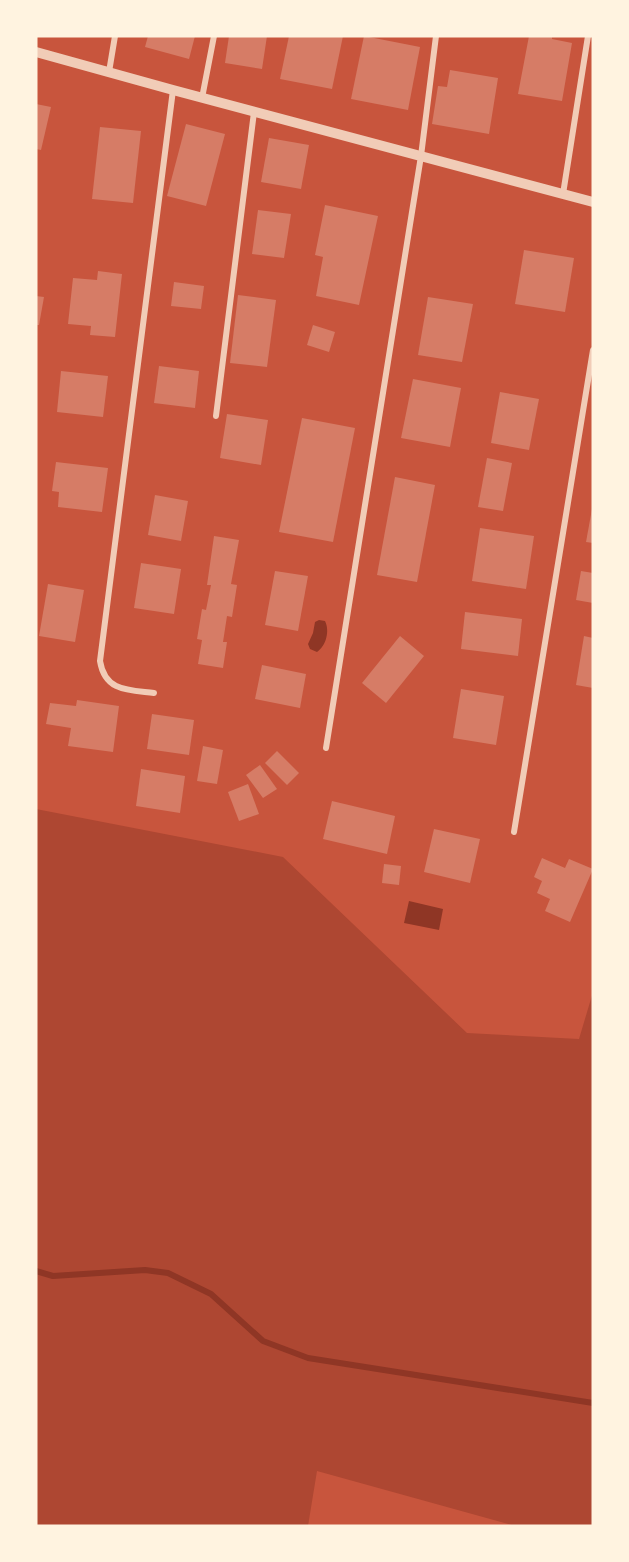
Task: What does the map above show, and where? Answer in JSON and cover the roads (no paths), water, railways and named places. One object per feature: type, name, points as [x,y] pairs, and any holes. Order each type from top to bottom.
[{"type":"street","points":[[109,72],[115,36]]},
{"type":"street","points":[[202,98],[214,36]]},
{"type":"street","points":[[326,748],[421,156],[436,36]]},
{"type":"street","points":[[562,194],[588,36]]},
{"type":"street","points":[[36,52],[593,202]]},
{"type":"street","points":[[154,693],[117,687],[103,673],[100,661],[173,90]]},
{"type":"street","points":[[216,416],[254,112]]},
{"type":"street","points":[[514,832],[593,350]]},
{"type":"waterway","points":[[36,1271],[53,1276],[145,1270],[168,1273],[211,1294],[263,1341],[308,1358],[593,1403]]}]
